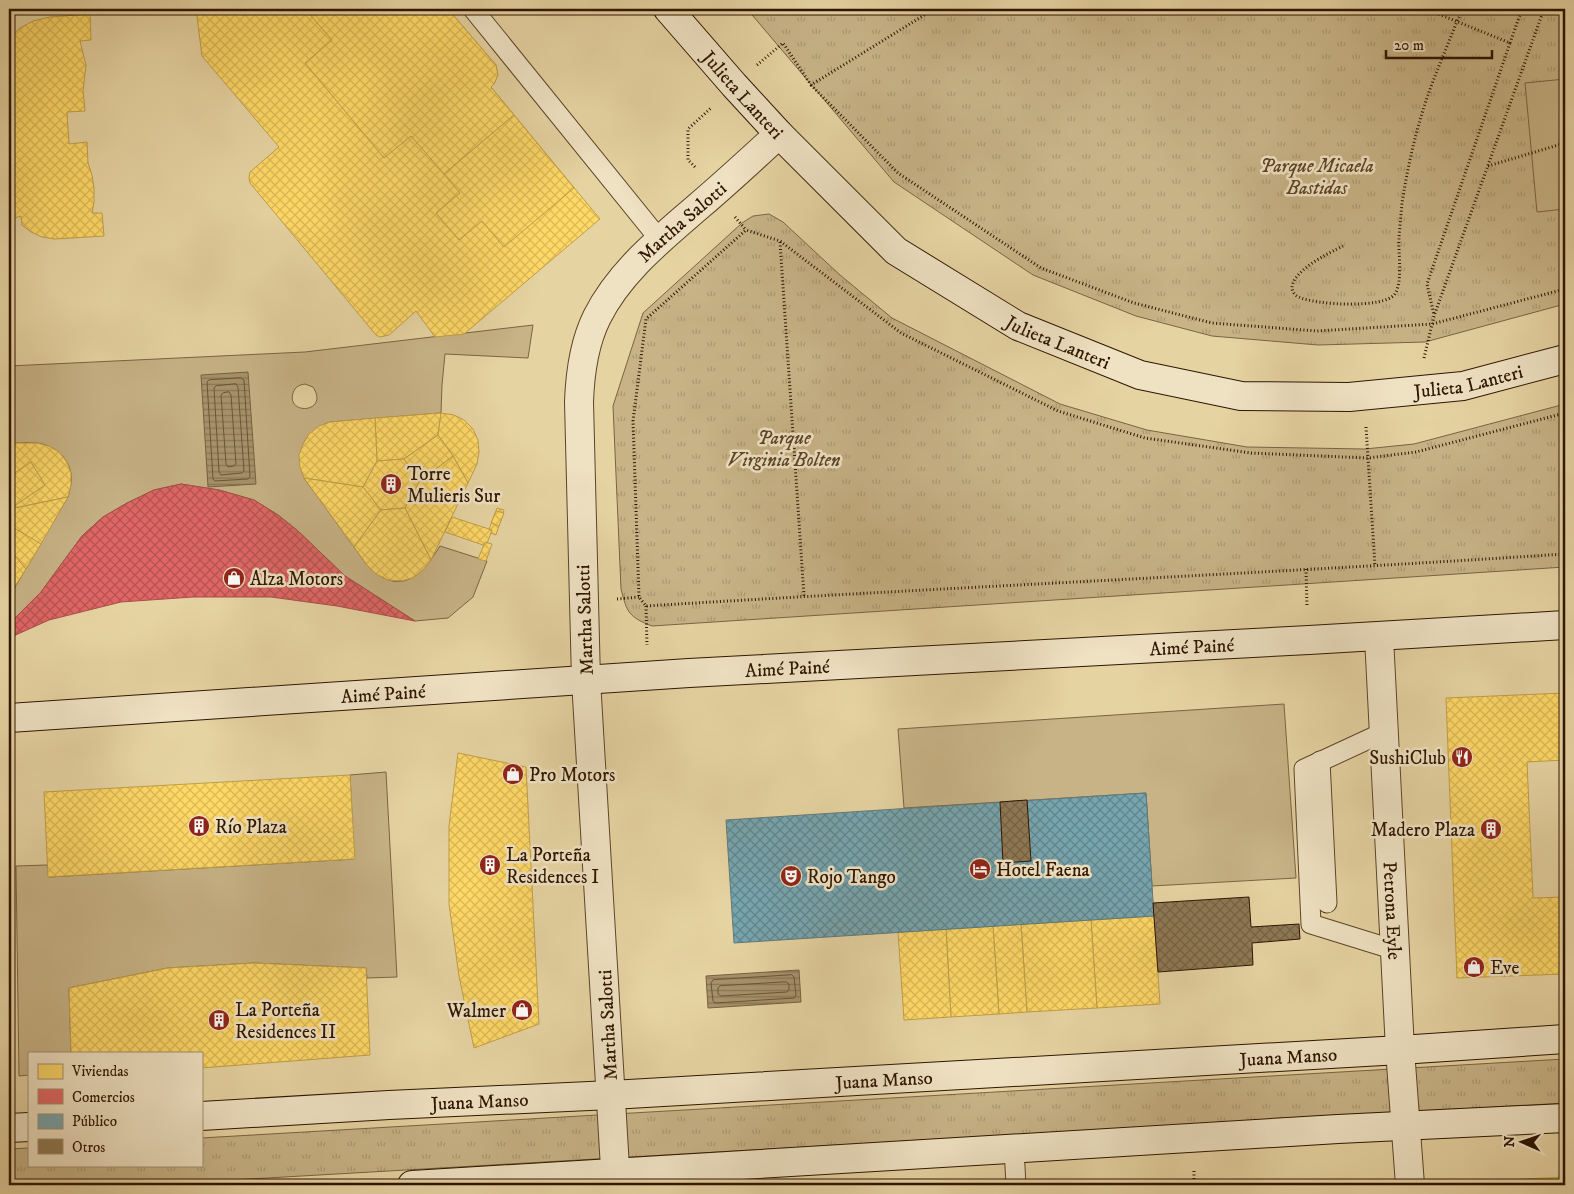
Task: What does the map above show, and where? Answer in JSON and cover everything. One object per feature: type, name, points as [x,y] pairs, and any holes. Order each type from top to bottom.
[{"type":"street","name":"Julieta Lanteri","points":[[668,9],[779,134],[896,251],[1018,326],[1140,375],[1241,396],[1349,397],[1463,386],[1565,359]]},
{"type":"street","name":"Martha Salotti","points":[[616,1179],[586,680],[579,402],[583,358],[589,335],[597,317],[626,275],[660,240],[779,134]]},
{"type":"street","name":"Aimé Painé","points":[[9,718],[647,676],[1565,625]]},
{"type":"street","name":"Petrona Eyle","points":[[1379,636],[1400,1050],[1410,1185]]},
{"type":"street","name":"Juana Manso","points":[[202,1116],[611,1095],[1565,1039]]},
{"type":"street","points":[[412,1185],[616,1179],[1014,1149],[1565,1118]]},
{"type":"street","points":[[9,1128],[28,1127]]},
{"type":"lane","points":[[472,9],[660,240]]},
{"type":"lane","points":[[1384,732],[1304,769],[1311,924],[1395,950]]},
{"type":"lane","points":[[1320,761],[1327,903]]},
{"type":"lane","points":[[1014,1149],[1016,1185]]},
{"type":"path","points":[[811,85],[934,9]]},
{"type":"path","points":[[1431,9],[1431,11],[1510,43]]},
{"type":"path","points":[[1343,246],[1311,264],[1299,274],[1294,280],[1292,291],[1298,297],[1324,302],[1364,303],[1390,298],[1396,293],[1399,282],[1399,238],[1402,205],[1413,149],[1424,107],[1457,22],[1464,9]]},
{"type":"path","points":[[1434,316],[1427,284],[1522,9]]},
{"type":"path","points":[[1415,391],[1434,316],[1544,9]]},
{"type":"path","points":[[734,85],[783,42],[811,85],[898,173],[1041,268],[1134,303],[1212,323],[1317,331],[1432,324],[1565,289]]},
{"type":"path","points":[[688,129],[688,160]]},
{"type":"path","points":[[1488,166],[1565,143]]},
{"type":"path","points":[[647,676],[646,606],[639,598],[633,421],[646,320],[746,230],[780,241],[901,333],[1058,411],[1145,438],[1251,453],[1368,458],[1416,452],[1565,413]]},
{"type":"path","points":[[780,241],[804,596]]},
{"type":"path","points":[[1363,396],[1375,566]]},
{"type":"path","points":[[646,606],[1565,554]]},
{"type":"path","points":[[1306,569],[1309,640]]},
{"type":"green space","name":"Parque Micaela Bastidas","points":[[747,9],[1565,9],[1565,304],[1425,342],[1318,345],[1212,336],[1136,316],[1033,275],[894,182]]},
{"type":"green space","points":[[1565,79],[1565,209],[1537,212],[1525,83]]},
{"type":"green space","name":"Parque Virginia Bolten","points":[[769,214],[783,222],[840,275],[892,318],[1060,404],[1147,430],[1247,447],[1365,449],[1414,444],[1565,404],[1565,567],[652,626],[644,623],[634,617],[627,609],[621,589],[613,406],[643,313],[742,223],[753,216]]},
{"type":"green space","points":[[533,325],[528,358],[445,354],[441,413],[330,422],[313,431],[301,451],[301,468],[304,478],[367,565],[379,575],[389,580],[408,580],[425,567],[440,546],[487,561],[473,597],[448,618],[415,621],[345,576],[298,531],[278,515],[254,500],[219,490],[181,484],[154,490],[103,517],[82,536],[41,592],[9,624],[9,596],[68,497],[71,477],[67,462],[54,449],[36,443],[9,443],[9,366],[305,352]],"holes":[[[305,384],[313,387],[317,396],[316,402],[307,408],[301,408],[296,405],[293,400],[293,393],[296,388]]]},
{"type":"green space","points":[[1284,704],[1296,878],[1152,886],[1146,793],[904,808],[898,729]]},
{"type":"green space","points":[[386,772],[397,977],[367,978],[366,968],[254,963],[168,968],[69,988],[71,1052],[28,1052],[28,1075],[19,1076],[16,866],[47,865],[49,877],[354,859],[350,775]]},
{"type":"green space","points":[[1565,1059],[1565,1103],[146,1185],[9,1185],[9,1149],[28,1148],[28,1166],[202,1166],[202,1138]]},
{"type":"water","points":[[248,372],[256,484],[208,487],[201,375]]},
{"type":"water","points":[[799,970],[801,1002],[708,1008],[706,976]]},
{"type":"building: Viviendas","points":[[196,9],[448,9],[496,65],[498,75],[491,87],[600,219],[464,334],[435,337],[416,311],[389,335],[380,337],[376,335],[250,183],[250,172],[279,147],[202,56]]},
{"type":"building: Viviendas","points":[[305,9],[448,9],[496,65],[498,75],[491,87],[514,115],[444,174],[411,136],[384,158],[305,63],[332,40]]},
{"type":"building: Viviendas","points":[[90,14],[91,40],[80,41],[86,65],[83,91],[85,111],[67,112],[69,144],[87,142],[88,163],[94,188],[92,213],[102,213],[104,236],[55,239],[42,237],[22,225],[21,216],[9,220],[9,38],[20,28],[33,21],[50,17]]},
{"type":"building: Viviendas","points":[[514,115],[574,188],[504,247],[482,221],[459,240],[436,213],[460,193],[444,174]]},
{"type":"building: Viviendas","points":[[441,413],[438,435],[404,459],[377,461],[375,418]]},
{"type":"building: Viviendas","points":[[441,413],[454,415],[464,420],[473,429],[478,440],[477,464],[468,483],[453,456],[438,435]]},
{"type":"building: Viviendas","points":[[375,418],[377,461],[363,487],[304,478],[300,467],[299,455],[309,434],[319,426],[330,422]]},
{"type":"building: Viviendas","points":[[438,435],[453,456],[419,482],[404,459]]},
{"type":"building: Viviendas","points":[[9,443],[37,443],[49,446],[59,452],[67,462],[71,473],[68,497],[10,509]]},
{"type":"building: Viviendas","points":[[453,456],[468,483],[431,560],[405,508],[419,482]]},
{"type":"building: Viviendas","name":"Torre Mulieris Sur","points":[[404,459],[419,482],[405,508],[381,510],[363,487],[377,461]]},
{"type":"building: Viviendas","points":[[31,462],[45,485],[10,509],[9,477]]},
{"type":"building: Viviendas","points":[[304,478],[363,487],[381,510],[354,547]]},
{"type":"building: Viviendas","points":[[68,497],[26,569],[9,549],[10,509]]},
{"type":"building: Viviendas","points":[[405,508],[431,560],[413,578],[401,581],[388,580],[376,574],[354,547],[381,510]]},
{"type":"building: Viviendas","points":[[497,508],[504,510],[496,535],[488,532]]},
{"type":"building: Viviendas","points":[[496,511],[504,513],[499,526],[491,523]]},
{"type":"building: Viviendas","points":[[452,517],[492,530],[486,546],[445,532]]},
{"type":"building: Viviendas","points":[[9,525],[41,544],[26,569],[9,549]]},
{"type":"building: Viviendas","points":[[485,542],[492,544],[486,561],[478,559]]},
{"type":"building: Viviendas","points":[[9,549],[26,569],[9,596]]},
{"type":"building: Viviendas","points":[[281,549],[281,571],[242,572],[242,550]]},
{"type":"building: Viviendas","points":[[103,553],[142,553],[142,575],[103,575]]},
{"type":"building: Viviendas","name":"Madero Plaza","points":[[1565,693],[1565,760],[1527,762],[1533,898],[1565,897],[1565,974],[1457,978],[1446,698]]},
{"type":"building: Viviendas","name":"La Porteña Residences I","points":[[458,753],[526,767],[539,1024],[474,1048],[459,976],[449,904],[449,826]]},
{"type":"building: Viviendas","name":"Río Plaza","points":[[350,775],[355,859],[48,877],[44,792]]},
{"type":"building: Viviendas","points":[[1154,916],[1160,1004],[1097,1008],[1091,920]]},
{"type":"building: Viviendas","points":[[1091,920],[1097,1008],[1027,1012],[1021,924]]},
{"type":"building: Viviendas","points":[[1021,924],[1027,1012],[999,1014],[993,926]]},
{"type":"building: Viviendas","points":[[993,926],[999,1014],[951,1017],[946,929]]},
{"type":"building: Viviendas","points":[[946,929],[951,1017],[904,1020],[898,932]]},
{"type":"building: Viviendas","name":"La Porteña Residences II","points":[[254,963],[366,968],[370,1055],[202,1068],[202,1052],[71,1052],[69,988],[168,968]]},
{"type":"building: Viviendas","points":[[1565,1177],[1565,1185],[1466,1185],[1466,1182]]},
{"type":"building: Viviendas","points":[[1345,1180],[1346,1185],[1266,1185]]},
{"type":"building: Comercios","points":[[181,484],[219,490],[254,500],[278,515],[298,531],[345,576],[415,621],[337,606],[271,597],[193,597],[121,602],[49,620],[9,638],[9,624],[41,592],[82,536],[103,517],[154,490]]},
{"type":"building: Público","points":[[1146,793],[1154,916],[734,943],[726,820]]},
{"type":"building: Otros","points":[[1027,800],[1031,861],[1003,863],[1000,802]]},
{"type":"building: Otros","points":[[1249,897],[1251,927],[1299,924],[1300,939],[1252,943],[1253,965],[1158,972],[1153,903]]},
{"type":"place","name":"Torre Mulieris Sur","points":[[391,484]]},
{"type":"place","name":"Alza Motors","points":[[234,578]]},
{"type":"place","name":"SushiClub","points":[[1462,757]]},
{"type":"place","name":"Pro Motors","points":[[513,774]]},
{"type":"place","name":"Río Plaza","points":[[199,826]]},
{"type":"place","name":"Madero Plaza","points":[[1491,829]]},
{"type":"place","name":"La Porteña Residences I","points":[[490,865]]},
{"type":"place","name":"Hotel Faena","points":[[980,869]]},
{"type":"place","name":"Rojo Tango","points":[[791,876]]},
{"type":"place","name":"Eve","points":[[1474,967]]},
{"type":"place","name":"Walmer","points":[[522,1010]]},
{"type":"place","name":"La Porteña Residences II","points":[[219,1020]]}]
